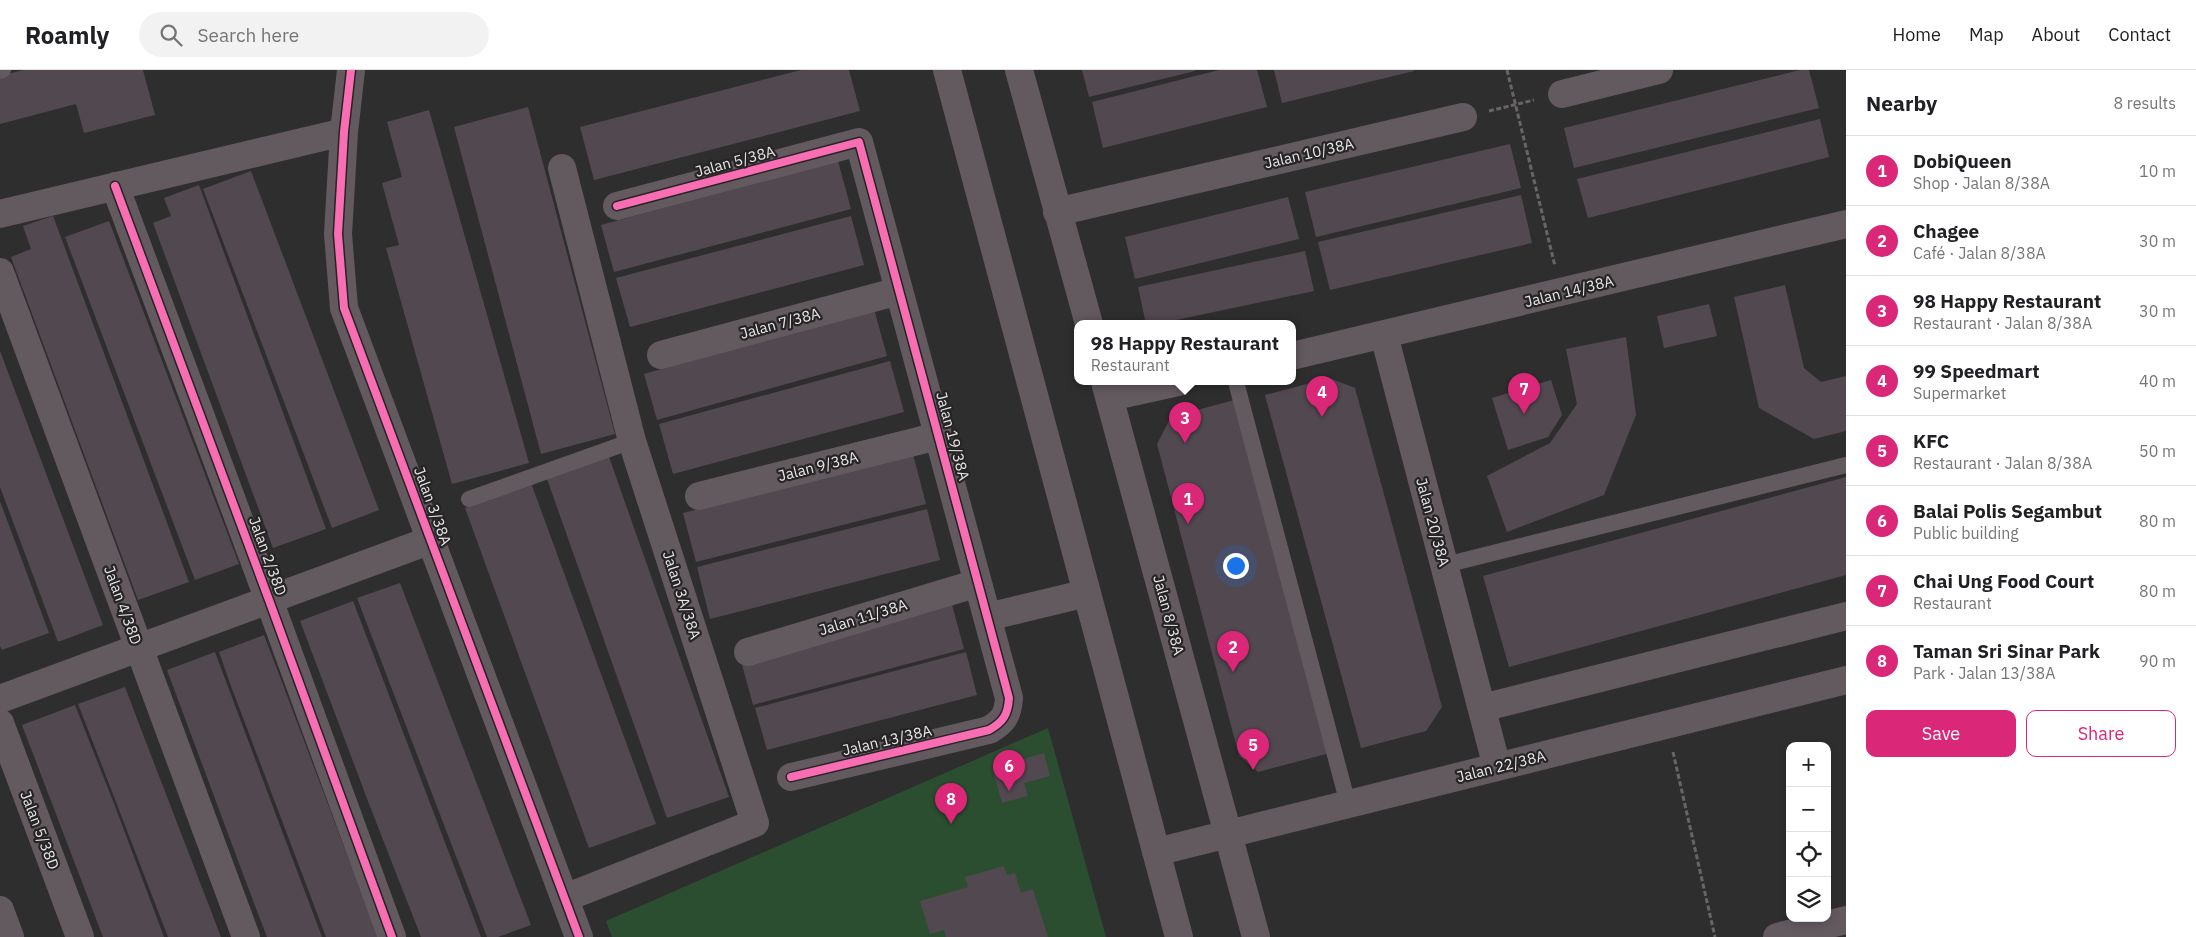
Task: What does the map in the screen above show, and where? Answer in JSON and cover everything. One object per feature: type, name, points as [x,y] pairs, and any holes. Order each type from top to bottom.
[{"type":"street","name":"Jalan 3/38A","points":[[351,70],[344,132],[338,234],[344,308],[579,937]]},
{"type":"street","points":[[947,70],[1179,937]]},
{"type":"street","points":[[1019,70],[1088,320]]},
{"type":"street","points":[[1562,94],[1660,70]]},
{"type":"street","name":"Jalan 10/38A","points":[[1057,212],[1463,117]]},
{"type":"street","points":[[0,214],[344,132]]},
{"type":"street","name":"Jalan 5/38A","points":[[618,206],[859,142]]},
{"type":"street","name":"Jalan 19/38A","points":[[859,142],[1009,698],[1005,718],[989,730]]},
{"type":"street","name":"Jalan 3A/38A","points":[[562,168],[632,441],[756,824],[565,898]]},
{"type":"street","name":"Jalan 2/38D","points":[[115,186],[392,937]]},
{"type":"street","name":"Jalan 14/38A","points":[[1296,355],[1384,336],[1846,224]]},
{"type":"street","name":"Jalan 4/38D","points":[[0,272],[246,937]]},
{"type":"street","name":"Jalan 7/38A","points":[[661,355],[899,291]]},
{"type":"street","name":"Jalan 20/38A","points":[[1384,336],[1497,767]]},
{"type":"street","points":[[1108,389],[1148,385]]},
{"type":"street","name":"Jalan 8/38A","points":[[1108,389],[1256,937]]},
{"type":"street","name":"Jalan 9/38A","points":[[699,496],[938,436]]},
{"type":"street","points":[[0,699],[431,540]]},
{"type":"street","name":"Jalan 11/38A","points":[[748,652],[978,583]]},
{"type":"street","points":[[987,617],[1087,593]]},
{"type":"street","points":[[1482,708],[1846,616]]},
{"type":"street","name":"Jalan 22/38A","points":[[1156,852],[1846,680]]},
{"type":"street","name":"Jalan 5/38D","points":[[0,722],[80,937]]},
{"type":"street","name":"Jalan 13/38A","points":[[791,777],[989,730]]},
{"type":"street","points":[[0,910],[10,937]]},
{"type":"street","points":[[1777,937],[1846,920]]},
{"type":"lane","points":[[1237,385],[1348,804]]},
{"type":"lane","points":[[469,499],[632,441]]},
{"type":"lane","points":[[1445,565],[1846,465]]},
{"type":"path","points":[[1507,70],[1562,293]]},
{"type":"path","points":[[1463,117],[1562,94]]},
{"type":"path","points":[[1667,725],[1715,937]]},
{"type":"green space","points":[[1048,728],[1106,937],[612,937],[606,921]]},
{"type":"building","points":[[23,70],[143,70],[155,115],[84,133],[76,104],[0,124],[0,76]]},
{"type":"building","points":[[801,70],[849,70],[860,111],[594,180],[580,127]]},
{"type":"building","points":[[1082,70],[1195,70],[1195,71],[1089,97]]},
{"type":"building","points":[[1219,70],[1257,70],[1267,107],[1103,148],[1092,102]]},
{"type":"building","points":[[1274,70],[1414,70],[1414,71],[1282,103]]},
{"type":"building","points":[[1800,70],[1809,70],[1819,108],[1574,168],[1564,128]]},
{"type":"building","points":[[528,107],[615,434],[541,454],[454,127]]},
{"type":"building","points":[[429,110],[529,463],[452,484],[386,248],[399,245],[382,183],[402,177],[387,122]]},
{"type":"building","points":[[1820,119],[1829,157],[1588,218],[1577,179]]},
{"type":"building","points":[[1510,144],[1521,188],[1316,237],[1305,192]]},
{"type":"building","points":[[838,161],[851,209],[614,272],[601,225]]},
{"type":"building","points":[[251,171],[379,510],[332,528],[203,189]]},
{"type":"building","points":[[199,185],[326,529],[273,548],[153,223],[171,216],[164,198]]},
{"type":"building","points":[[1521,195],[1532,243],[1330,290],[1318,242]]},
{"type":"building","points":[[1288,197],[1299,239],[1135,279],[1125,237]]},
{"type":"building","points":[[53,216],[189,582],[138,600],[11,257],[31,249],[23,226]]},
{"type":"building","points":[[851,216],[864,265],[630,327],[616,278]]},
{"type":"building","points":[[109,221],[239,564],[195,580],[65,237]]},
{"type":"building","points":[[1305,251],[1314,291],[1176,320],[1145,320],[1138,287]]},
{"type":"building","points":[[1785,285],[1804,368],[1821,382],[1846,376],[1846,431],[1814,439],[1759,408],[1734,297]]},
{"type":"building","points":[[1709,304],[1717,336],[1664,348],[1657,316]]},
{"type":"building","points":[[874,309],[887,356],[657,420],[644,374]]},
{"type":"building","points":[[1626,337],[1636,415],[1604,495],[1507,532],[1487,476],[1550,443],[1577,404],[1566,349]]},
{"type":"building","points":[[0,351],[103,625],[58,642],[0,487]]},
{"type":"building","points":[[890,361],[904,412],[673,474],[659,424]]},
{"type":"building","points":[[1329,378],[1355,388],[1442,707],[1426,731],[1361,748],[1265,395]]},
{"type":"building","points":[[1551,380],[1562,415],[1548,437],[1508,450],[1492,398]]},
{"type":"building","points":[[1238,399],[1330,753],[1258,772],[1239,756],[1157,444],[1171,417]]},
{"type":"building","points":[[913,454],[926,504],[696,562],[683,513]]},
{"type":"building","points":[[609,457],[729,797],[667,818],[547,479]]},
{"type":"building","points":[[1846,477],[1846,575],[1509,667],[1483,576]]},
{"type":"building","points":[[531,483],[656,824],[589,848],[465,508]]},
{"type":"building","points":[[0,501],[49,633],[2,650],[0,646]]},
{"type":"building","points":[[927,509],[940,560],[710,619],[697,567]]},
{"type":"building","points":[[400,583],[531,925],[498,937],[487,937],[357,598]]},
{"type":"building","points":[[353,601],[481,937],[421,937],[371,809],[300,621]]},
{"type":"building","points":[[951,601],[964,649],[753,705],[740,657]]},
{"type":"building","points":[[264,635],[378,937],[326,937],[231,686],[219,652]]},
{"type":"building","points":[[215,652],[322,937],[267,937],[243,874],[167,670]]},
{"type":"building","points":[[966,652],[977,695],[767,750],[755,708]]},
{"type":"building","points":[[125,687],[221,937],[168,937],[78,704]]},
{"type":"building","points":[[75,705],[164,937],[103,937],[22,725]]},
{"type":"building","points":[[1044,753],[1050,776],[1024,783],[1028,796],[1002,803],[992,768]]},
{"type":"building","points":[[1004,866],[1007,875],[1015,873],[1021,893],[1033,889],[1048,937],[946,937],[944,930],[930,934],[920,901],[968,887],[965,877]]},
{"type":"cycle path","points":[[351,70],[344,132],[338,234],[344,308],[579,937]]},
{"type":"cycle path","points":[[617,206],[859,142],[1009,698],[1004,717],[989,730],[791,777]]},
{"type":"cycle path","points":[[115,186],[392,937]]},
{"type":"place","name":"Chai Ung Food Court","points":[[1524,414]]},
{"type":"place","name":"99 Speedmart","points":[[1322,417]]},
{"type":"place","name":"98 Happy Restaurant","points":[[1185,443]]},
{"type":"place","name":"DobiQueen","points":[[1188,524]]},
{"type":"place","name":"Chagee","points":[[1233,672]]},
{"type":"place","name":"KFC","points":[[1253,770]]},
{"type":"place","name":"Balai Polis Segambut","points":[[1009,791]]},
{"type":"place","name":"Taman Sri Sinar Park","points":[[951,824]]}]
